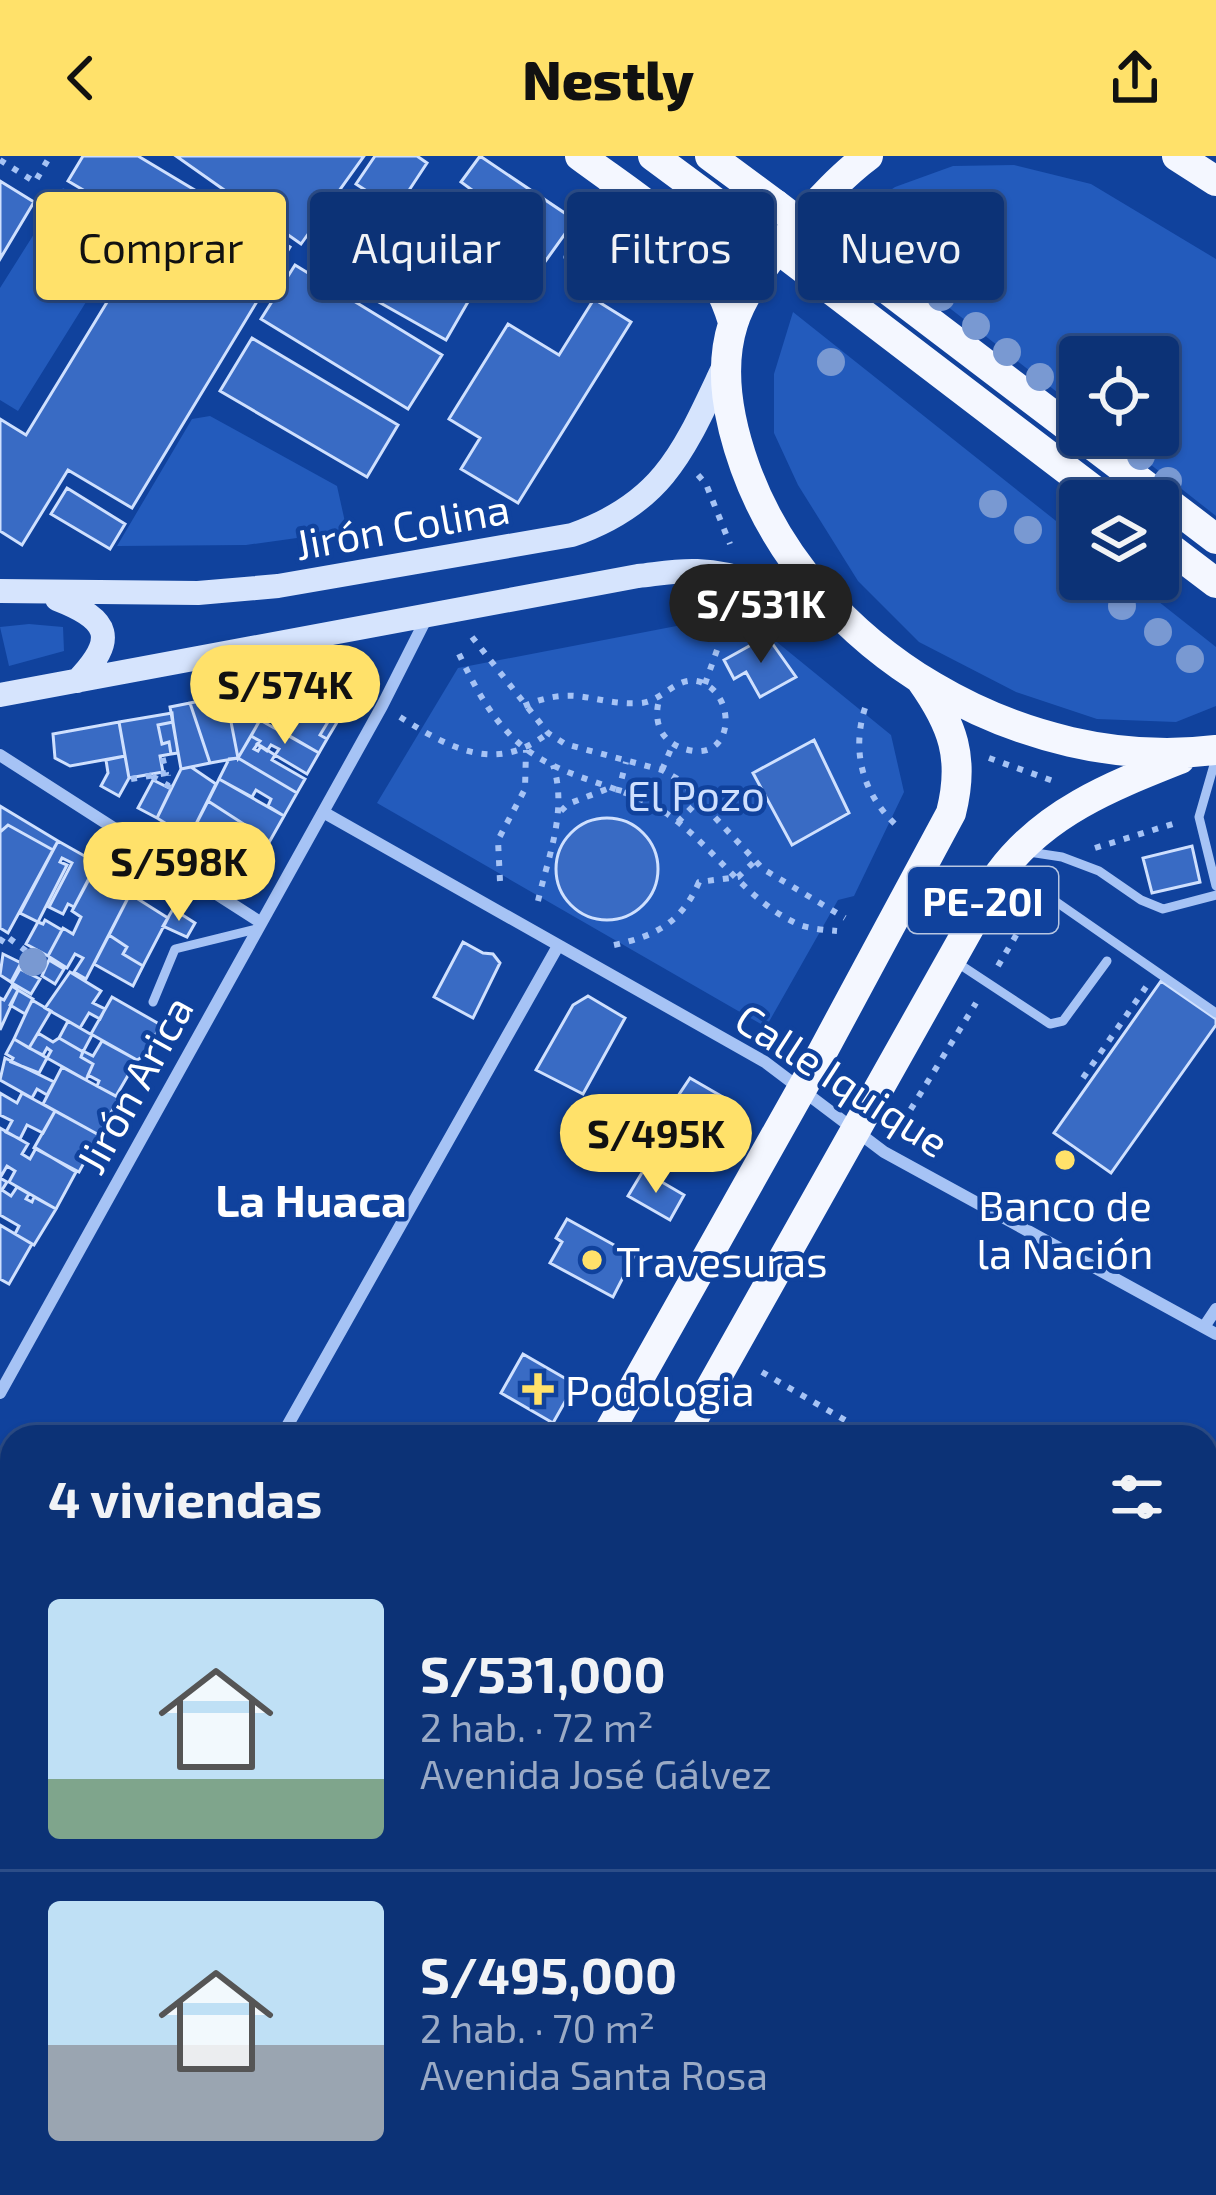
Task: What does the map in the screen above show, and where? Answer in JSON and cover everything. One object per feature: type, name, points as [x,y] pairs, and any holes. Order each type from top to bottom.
[{"type":"main road","points":[[580,156],[670,221],[705,260],[724,293],[733,322]]},
{"type":"main road","points":[[653,156],[1080,480]]},
{"type":"main road","points":[[710,156],[1216,539]]},
{"type":"main road","name":"PE-20I","points":[[868,156],[844,173],[802,220],[733,322],[727,405],[759,506],[842,620],[921,680],[1007,724],[1049,738],[1112,751],[1209,753]]},
{"type":"main road","points":[[1177,156],[1216,181]]},
{"type":"main road","name":"Jirón Colina","points":[[0,591],[198,592],[278,586],[572,535],[605,524],[637,505],[680,454],[727,358]]},
{"type":"main road","points":[[1179,555],[1216,584]]},
{"type":"main road","points":[[0,695],[638,576],[695,571],[730,576],[794,597],[842,620]]},
{"type":"main road","points":[[39,592],[93,615],[102,629],[97,659],[76,681]]},
{"type":"main road","name":"PE-20I","points":[[613,1425],[951,813],[958,786],[955,746],[937,702],[921,680]]},
{"type":"main road","name":"PE-20I","points":[[689,1425],[1011,858],[1062,813],[1084,801],[1209,753]]},
{"type":"street","name":"Jirón Arica","points":[[0,1393],[427,617]]},
{"type":"street","points":[[0,755],[258,926]]},
{"type":"street","name":"Calle Iquique","points":[[323,812],[765,1062],[884,1153],[1210,1330],[1216,1309]]},
{"type":"street","points":[[288,1425],[559,946]]},
{"type":"lane","points":[[603,192],[610,178]]},
{"type":"lane","points":[[1011,858],[1072,860],[1163,908],[1216,890],[1199,817],[1209,753]]},
{"type":"lane","points":[[1011,858],[1042,890],[1216,1013]]},
{"type":"lane","points":[[153,1002],[175,950],[258,926]]},
{"type":"lane","points":[[951,959],[1050,1024],[1063,1021],[1107,961]]},
{"type":"path","points":[[0,160],[35,182],[50,156]]},
{"type":"path","points":[[680,454],[706,484],[730,543],[730,576],[720,600],[717,650],[705,684]]},
{"type":"path","points":[[472,637],[548,733],[565,744],[662,770],[681,781],[755,861],[844,918]]},
{"type":"path","points":[[459,654],[484,706],[526,750],[656,807],[799,924],[837,931]]},
{"type":"path","points":[[524,706],[568,694],[626,703],[658,700],[680,682],[705,684],[723,703],[728,716],[725,731],[712,748],[701,752],[673,744],[656,721],[658,700]]},
{"type":"path","points":[[382,706],[474,753],[526,750],[548,733]]},
{"type":"path","points":[[865,708],[858,728],[860,764],[875,804],[896,825]]},
{"type":"path","points":[[662,770],[673,744]]},
{"type":"path","points":[[955,746],[1078,789],[1084,801]]},
{"type":"path","points":[[500,881],[498,840],[525,789],[526,750]]},
{"type":"path","points":[[131,779],[166,773],[162,755]]},
{"type":"path","points":[[618,793],[626,762]]},
{"type":"path","points":[[538,902],[559,813],[553,765]]},
{"type":"path","points":[[152,776],[169,786],[168,775]]},
{"type":"path","points":[[559,813],[568,804],[607,789]]},
{"type":"path","points":[[678,822],[699,800]]},
{"type":"path","points":[[1072,860],[1101,844],[1199,817]]},
{"type":"path","points":[[614,945],[655,933],[675,921],[699,882],[738,877],[755,861]]},
{"type":"path","points":[[894,1138],[1042,890]]},
{"type":"path","points":[[0,943],[5,935],[26,951]]},
{"type":"path","points":[[1083,1078],[1157,972]]},
{"type":"path","points":[[762,1372],[853,1425]]},
{"type":"green space","points":[[1014,165],[1091,184],[1216,259],[1216,516],[1179,487],[1179,480],[1170,480],[1140,456],[1179,456],[1179,336],[1059,336],[1059,394],[939,300],[1004,300],[1004,192],[888,192],[953,166]]},
{"type":"green space","points":[[36,231],[36,300],[87,300],[18,411],[0,400],[0,288]]},
{"type":"green space","points":[[793,312],[1059,523],[1059,600],[1157,600],[1216,647],[1216,706],[1176,722],[1097,719],[1016,692],[919,642],[858,581],[798,485],[774,433],[774,374]]},
{"type":"green space","points":[[210,416],[337,486],[347,531],[246,545],[117,546],[192,419]]},
{"type":"green space","name":"El Pozo","points":[[692,623],[738,624],[767,634],[891,735],[904,792],[854,896],[838,900],[766,1027],[377,803],[458,668]]},
{"type":"green space","points":[[0,627],[63,627],[64,651],[9,666]]},
{"type":"building","points":[[83,156],[138,156],[198,192],[87,192],[68,181]]},
{"type":"building","points":[[176,156],[364,156],[338,192],[310,192],[310,231],[301,244],[286,233],[286,192],[227,192]]},
{"type":"building","points":[[375,156],[417,156],[427,163],[408,192],[368,192],[356,184]]},
{"type":"building","points":[[480,156],[533,192],[475,192],[461,182]]},
{"type":"building","points":[[0,181],[34,202],[0,259]]},
{"type":"building","points":[[543,198],[567,215],[567,231],[543,265]]},
{"type":"building","points":[[295,265],[310,274],[310,300],[352,300],[442,355],[408,409],[261,319],[273,300],[286,300],[286,279]]},
{"type":"building","points":[[108,300],[258,300],[132,508],[68,470],[22,545],[0,531],[0,419],[26,435]]},
{"type":"building","points":[[375,300],[469,300],[446,340]]},
{"type":"building","points":[[593,300],[631,322],[518,503],[461,469],[480,438],[449,419],[508,324],[559,355]]},
{"type":"building","points":[[252,338],[398,425],[367,477],[220,391]]},
{"type":"building","points":[[67,488],[125,524],[110,549],[51,514]]},
{"type":"building","points":[[767,636],[796,677],[760,697],[746,672],[734,679],[724,660]]},
{"type":"building","points":[[343,673],[354,694],[327,739],[320,735],[343,697],[339,684],[331,685],[329,676]]},
{"type":"building","points":[[339,684],[343,697],[320,735],[327,739],[319,753],[283,732],[280,712],[259,715],[257,699]]},
{"type":"building","points":[[255,690],[260,720],[238,758],[226,696]]},
{"type":"building","points":[[226,696],[238,758],[210,763],[190,703]]},
{"type":"building","points":[[190,703],[210,763],[181,769],[170,707]]},
{"type":"building","points":[[172,713],[173,722],[158,725],[162,744],[169,742],[171,754],[160,756],[163,772],[129,778],[119,722]]},
{"type":"building","points":[[260,720],[319,753],[307,774],[275,755],[279,749],[271,745],[267,751],[257,744],[260,741],[251,736]]},
{"type":"building","points":[[119,722],[125,756],[70,766],[55,758],[53,734]]},
{"type":"building","points":[[173,722],[178,753],[171,754],[169,742],[162,744],[158,725]]},
{"type":"building","points":[[251,736],[260,741],[254,749],[261,746],[275,755],[272,760],[305,779],[297,793],[238,758]]},
{"type":"building","points":[[814,740],[849,813],[792,845],[753,773]]},
{"type":"building","points":[[125,756],[129,778],[119,796],[101,786],[108,773],[106,760]]},
{"type":"building","points":[[238,758],[297,793],[284,816],[268,806],[271,799],[256,790],[252,797],[219,779],[229,759]]},
{"type":"building","points":[[191,767],[216,784],[189,838],[157,818],[181,769]]},
{"type":"building","points":[[219,779],[284,816],[267,846],[252,838],[256,832],[208,801]]},
{"type":"building","points":[[153,780],[171,789],[157,818],[138,808]]},
{"type":"building","points":[[208,801],[256,832],[252,838],[267,846],[260,859],[239,868],[189,838]]},
{"type":"building","points":[[0,806],[58,841],[53,850],[8,825],[0,832]]},
{"type":"building","points":[[607,818],[627,822],[643,833],[654,849],[658,869],[654,889],[643,905],[627,916],[607,920],[587,916],[571,905],[560,889],[556,869],[560,849],[571,833],[587,822]]},
{"type":"building","points":[[8,825],[53,850],[8,933],[0,928],[0,832]]},
{"type":"building","points":[[58,841],[97,863],[74,907],[68,904],[63,914],[49,907],[72,863],[62,858],[60,862],[67,865],[38,922],[20,913]]},
{"type":"building","points":[[1192,846],[1200,882],[1152,893],[1143,858]]},
{"type":"building","points":[[94,870],[132,890],[86,979],[74,972],[83,958],[75,954],[67,968],[48,956],[63,928],[73,934],[81,917],[72,911]]},
{"type":"building","points":[[130,894],[168,918],[143,966],[123,954],[127,947],[109,935]]},
{"type":"building","points":[[173,909],[195,923],[187,937],[163,926]]},
{"type":"building","points":[[45,920],[62,930],[48,956],[26,944],[38,922]]},
{"type":"building","points":[[109,935],[127,947],[123,954],[143,966],[133,986],[94,964]]},
{"type":"building","points":[[463,942],[493,954],[500,963],[473,1018],[434,997]]},
{"type":"building","points":[[3,954],[21,963],[11,982],[0,975]]},
{"type":"building","points":[[49,960],[64,969],[55,984],[42,976]]},
{"type":"building","points":[[20,969],[40,979],[31,994],[12,983]]},
{"type":"building","points":[[70,972],[101,991],[93,1003],[105,1009],[100,1019],[89,1013],[80,1028],[45,1008]]},
{"type":"building","points":[[1161,981],[1216,1019],[1216,1025],[1111,1173],[1054,1133]]},
{"type":"building","points":[[12,986],[18,990],[0,1030],[0,998],[4,1000]]},
{"type":"building","points":[[18,990],[33,999],[25,1014],[10,1005]]},
{"type":"building","points":[[588,996],[625,1018],[583,1094],[536,1070],[573,1005]]},
{"type":"building","points":[[112,997],[161,1025],[137,1060],[91,1034]]},
{"type":"building","points":[[32,1000],[51,1011],[29,1048],[14,1039]]},
{"type":"building","points":[[68,1021],[92,1035],[83,1052],[59,1038]]},
{"type":"building","points":[[38,1033],[83,1052],[81,1057],[93,1064],[86,1080],[47,1058],[51,1051],[47,1048],[43,1055],[29,1048]]},
{"type":"building","points":[[14,1039],[47,1058],[39,1073],[11,1062],[13,1058],[6,1054]]},
{"type":"building","points":[[102,1041],[137,1060],[116,1096],[97,1086],[99,1081],[88,1075],[93,1064],[81,1057],[83,1051],[93,1056]]},
{"type":"building","points":[[5,1058],[54,1082],[47,1095],[37,1089],[32,1098],[0,1080]]},
{"type":"building","points":[[62,1067],[119,1098],[99,1135],[43,1104]]},
{"type":"building","points":[[690,1078],[735,1104],[723,1126],[676,1099]]},
{"type":"building","points":[[0,1093],[17,1103],[22,1093],[55,1111],[43,1133],[27,1125],[20,1139],[6,1132],[12,1121],[0,1115]]},
{"type":"building","points":[[55,1111],[99,1135],[79,1172],[34,1148]]},
{"type":"building","points":[[0,1128],[28,1144],[22,1154],[30,1159],[36,1148],[76,1172],[56,1209],[9,1182],[15,1171],[7,1166],[0,1178]]},
{"type":"building","points":[[643,1171],[684,1195],[670,1220],[628,1196]]},
{"type":"building","points":[[0,1178],[7,1182],[2,1190],[11,1196],[17,1187],[29,1194],[26,1199],[32,1202],[34,1197],[56,1209],[34,1245],[15,1234],[19,1226],[0,1215]]},
{"type":"building","name":"Travesuras","points":[[567,1219],[634,1256],[613,1297],[550,1263],[562,1242],[556,1238]]},
{"type":"building","points":[[0,1225],[32,1244],[9,1284],[0,1279]]},
{"type":"building","name":"Podologia","points":[[523,1354],[575,1384],[553,1423],[501,1393]]},
{"type":"place","name":"Banco de la Nación","points":[[1065,1160]]},
{"type":"place","name":"Travesuras","points":[[592,1260]]},
{"type":"place","name":"Podologia","points":[[538,1389]]},
{"type":"district","name":"La Huaca","points":[[311,1199]]}]
